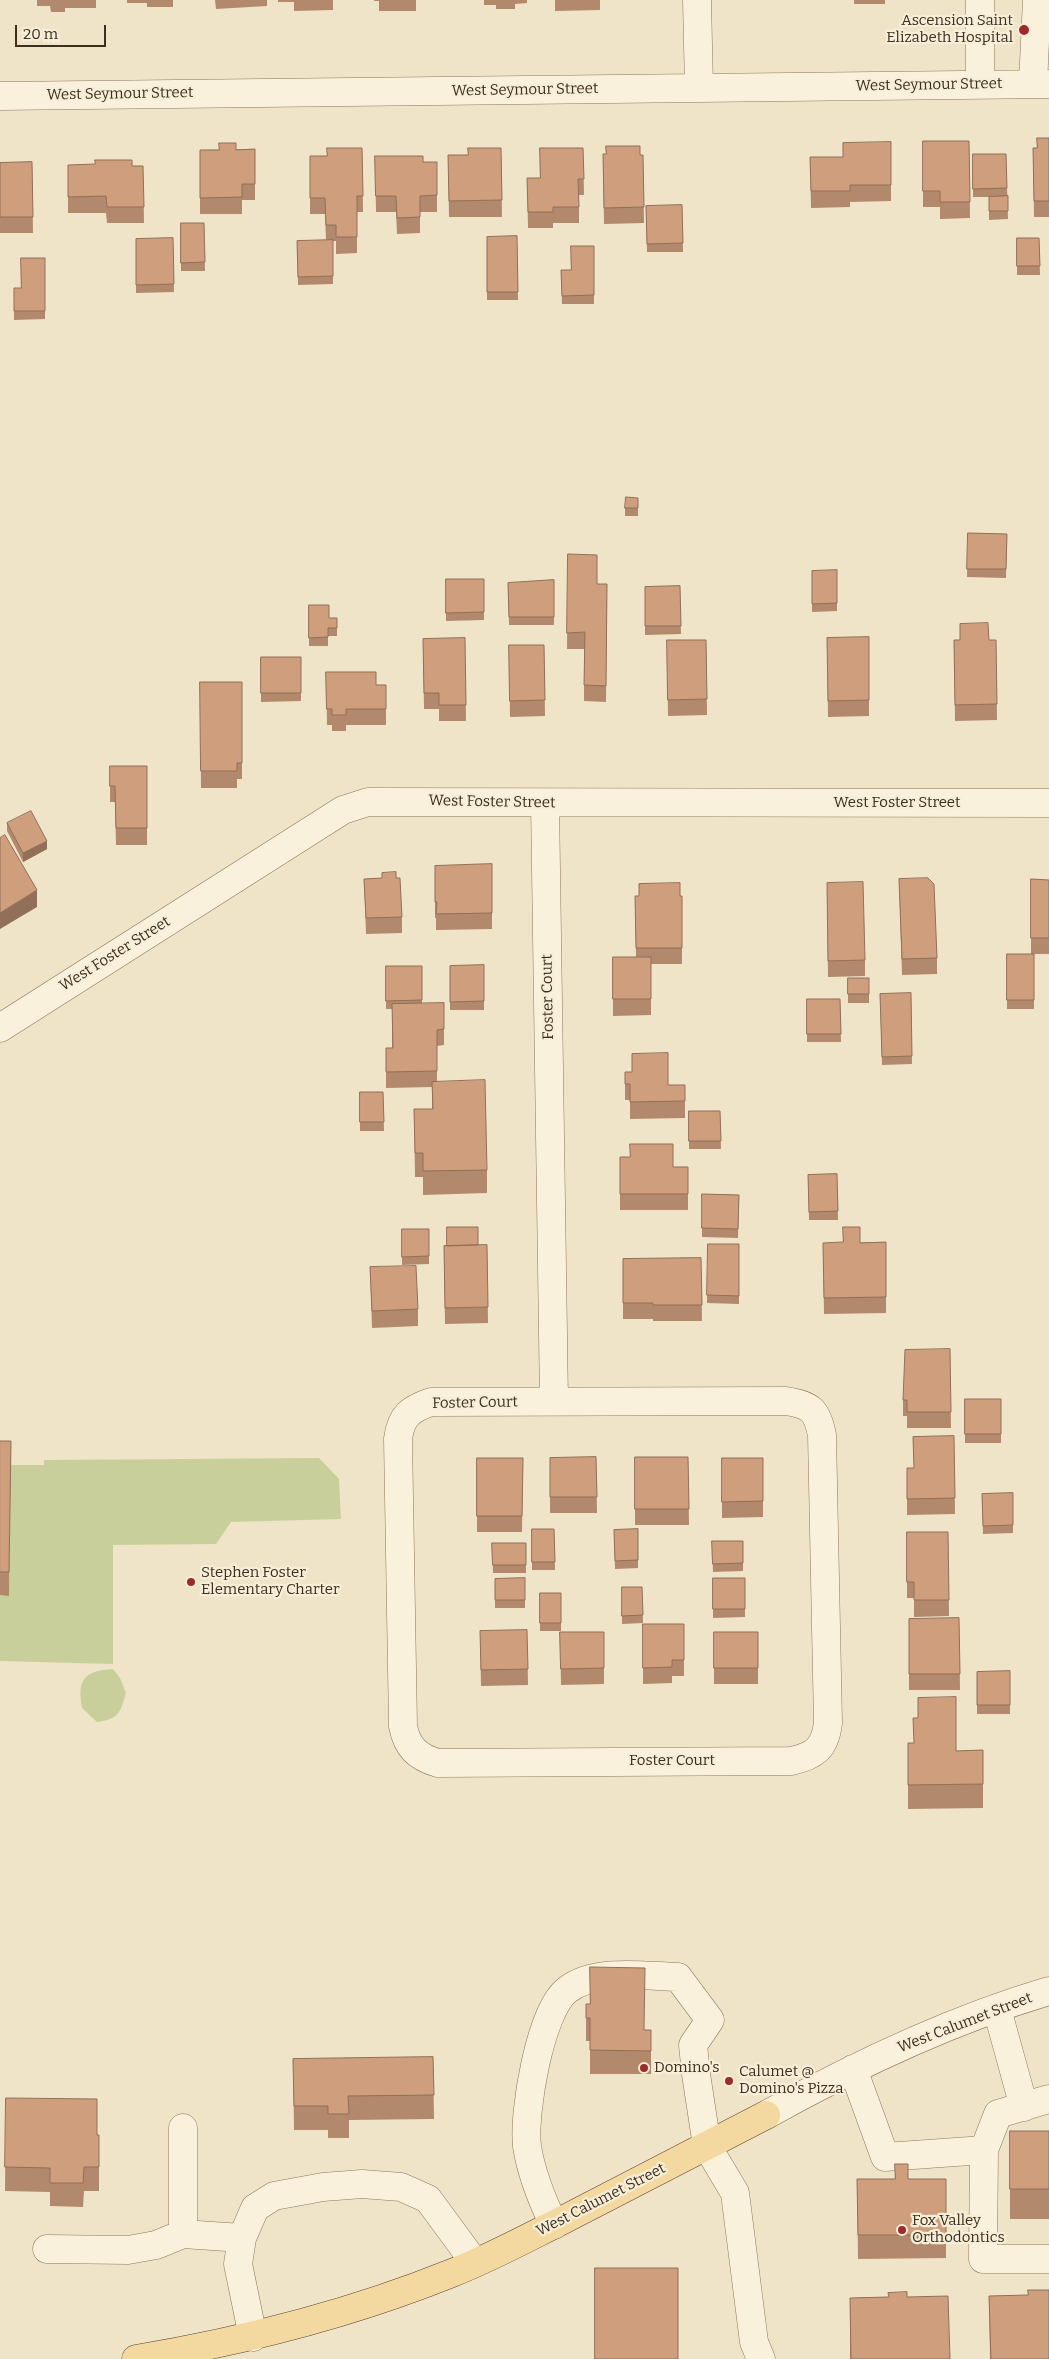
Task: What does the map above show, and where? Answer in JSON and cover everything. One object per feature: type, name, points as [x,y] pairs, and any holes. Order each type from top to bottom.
[{"type":"main road","name":"West Calumet Street","points":[[136,2359],[253,2337],[392,2296],[475,2263],[554,2225],[766,2115]]},
{"type":"street","points":[[697,0],[699,88]]},
{"type":"street","points":[[980,0],[980,84]]},
{"type":"street","points":[[1037,0],[1041,84]]},
{"type":"street","name":"West Seymour Street","points":[[0,96],[1041,84]]},
{"type":"street","name":"West Foster Street","points":[[0,1028],[343,810],[368,802],[1049,803]]},
{"type":"street","name":"Foster Court","points":[[545,803],[554,1401]]},
{"type":"street","name":"Foster Court","points":[[554,1401],[786,1401],[801,1404],[812,1409],[819,1419],[822,1434],[828,1723],[826,1738],[817,1751],[806,1758],[791,1761],[438,1763],[422,1758],[414,1751],[406,1739],[404,1726],[398,1439],[400,1424],[406,1413],[431,1402],[554,1401]]},
{"type":"street","points":[[554,2225],[540,2196],[527,2145],[530,2087],[546,2020],[566,1990],[599,1976],[678,1977],[710,2020],[693,2045],[707,2146],[735,2193],[754,2342],[761,2359]]},
{"type":"street","name":"West Calumet Street","points":[[766,2115],[853,2070],[929,2035],[1049,1991]]},
{"type":"street","points":[[997,2009],[1036,2103],[998,2114],[984,2150],[983,2259],[1049,2259]]},
{"type":"street","points":[[853,2070],[885,2157],[984,2150]]},
{"type":"street","points":[[182,2128],[182,2234]]},
{"type":"street","points":[[253,2337],[238,2264],[242,2238],[255,2208],[274,2196],[323,2186],[362,2184],[401,2187],[428,2199],[475,2263]]},
{"type":"street","points":[[47,2249],[128,2250],[156,2245],[182,2234],[242,2238]]},
{"type":"green space","points":[[319,1458],[339,1479],[341,1519],[231,1522],[216,1544],[113,1545],[113,1664],[0,1661],[0,1595],[9,1595],[11,1465],[44,1465],[44,1460]]},
{"type":"green space","points":[[113,1669],[120,1678],[126,1693],[124,1700],[118,1714],[110,1719],[97,1722],[82,1708],[82,1683],[85,1678],[95,1672]]},
{"type":"building","points":[[1037,138],[1049,138],[1049,201],[1034,201],[1033,148],[1037,148]]},
{"type":"building","points":[[923,141],[969,141],[970,202],[940,202],[940,191],[923,191]]},
{"type":"building","points":[[891,142],[891,185],[850,185],[850,191],[811,191],[810,157],[843,157],[843,143]]},
{"type":"building","points":[[219,143],[236,143],[236,150],[255,149],[255,184],[242,184],[242,197],[200,198],[200,150],[219,150]]},
{"type":"building","points":[[606,146],[640,146],[640,155],[643,155],[644,207],[604,208],[603,154],[606,154]]},
{"type":"building","points":[[327,148],[362,148],[363,196],[357,196],[357,237],[336,237],[336,225],[326,225],[325,198],[310,198],[310,156],[327,156]]},
{"type":"building","points":[[468,148],[501,148],[502,200],[449,201],[448,155],[468,155]]},
{"type":"building","points":[[540,148],[583,148],[584,179],[578,179],[579,207],[553,207],[553,212],[528,212],[527,178],[540,178]]},
{"type":"building","points":[[973,154],[1006,154],[1007,188],[973,189]]},
{"type":"building","points":[[375,156],[423,156],[423,162],[437,162],[437,195],[420,196],[420,217],[397,218],[396,196],[376,196]]},
{"type":"building","points":[[95,160],[132,160],[132,166],[143,166],[144,207],[107,207],[106,196],[68,197],[68,165],[95,164]]},
{"type":"building","points":[[32,162],[33,217],[0,217],[0,163]]},
{"type":"building","points":[[1008,196],[1008,211],[989,211],[989,197]]},
{"type":"building","points":[[682,205],[683,243],[647,244],[646,206]]},
{"type":"building","points":[[181,223],[204,223],[205,262],[181,263]]},
{"type":"building","points":[[517,236],[518,292],[487,292],[487,237]]},
{"type":"building","points":[[173,238],[174,284],[136,285],[136,239]]},
{"type":"building","points":[[1017,238],[1039,238],[1040,266],[1017,266]]},
{"type":"building","points":[[333,240],[333,276],[298,277],[297,241]]},
{"type":"building","points":[[571,246],[594,246],[594,295],[562,296],[561,270],[571,270]]},
{"type":"building","points":[[21,258],[45,258],[45,311],[14,311],[14,288],[21,288]]},
{"type":"building","points":[[626,497],[638,498],[638,508],[625,508]]},
{"type":"building","points":[[968,533],[1007,534],[1006,569],[967,569]]},
{"type":"building","points":[[568,554],[597,555],[597,584],[607,584],[606,686],[584,685],[585,632],[567,633]]},
{"type":"building","points":[[837,570],[837,603],[812,604],[812,571]]},
{"type":"building","points":[[446,579],[484,579],[484,612],[446,613]]},
{"type":"building","points":[[554,580],[554,617],[509,617],[508,583]]},
{"type":"building","points":[[680,586],[681,626],[645,626],[645,587]]},
{"type":"building","points":[[309,605],[329,605],[329,618],[337,618],[337,628],[328,628],[328,637],[309,638]]},
{"type":"building","points":[[988,623],[989,640],[996,640],[997,704],[955,705],[954,640],[960,640],[960,624]]},
{"type":"building","points":[[869,637],[869,700],[828,701],[827,638]]},
{"type":"building","points":[[465,638],[466,705],[439,705],[439,693],[424,693],[423,639]]},
{"type":"building","points":[[667,640],[706,640],[707,699],[668,700]]},
{"type":"building","points":[[509,645],[544,645],[545,700],[510,701]]},
{"type":"building","points":[[261,657],[301,657],[301,693],[261,693]]},
{"type":"building","points":[[326,672],[376,672],[376,685],[386,685],[386,709],[346,709],[346,715],[332,715],[332,709],[327,709]]},
{"type":"building","points":[[200,682],[242,682],[242,763],[237,763],[237,771],[201,771]]},
{"type":"building","points":[[110,766],[147,766],[147,828],[116,828],[115,786],[110,786]]},
{"type":"building","points":[[31,811],[47,841],[23,853],[7,823]]},
{"type":"building","points":[[5,835],[37,890],[0,913],[0,838]]},
{"type":"building","points":[[492,864],[492,913],[436,914],[435,866]]},
{"type":"building","points":[[396,872],[396,878],[400,878],[402,917],[366,918],[364,879],[382,878],[382,873]]},
{"type":"building","points":[[928,878],[934,884],[937,958],[902,959],[899,879]]},
{"type":"building","points":[[1031,879],[1049,880],[1049,938],[1031,938]]},
{"type":"building","points":[[863,882],[865,960],[828,961],[827,883]]},
{"type":"building","points":[[680,883],[680,896],[682,896],[682,948],[636,948],[635,896],[639,896],[639,884]]},
{"type":"building","points":[[1007,954],[1034,954],[1034,1000],[1007,1000]]},
{"type":"building","points":[[613,957],[651,957],[651,999],[613,999]]},
{"type":"building","points":[[484,965],[484,1001],[450,1002],[450,966]]},
{"type":"building","points":[[386,966],[422,966],[422,1000],[386,1001]]},
{"type":"building","points":[[848,978],[869,978],[869,994],[848,994]]},
{"type":"building","points":[[911,993],[912,1056],[882,1057],[880,994]]},
{"type":"building","points":[[807,999],[840,999],[841,1034],[807,1034]]},
{"type":"building","points":[[444,1003],[444,1029],[437,1030],[437,1071],[386,1072],[386,1048],[393,1048],[392,1004]]},
{"type":"building","points":[[668,1053],[668,1085],[685,1085],[685,1101],[630,1102],[630,1084],[625,1084],[625,1072],[632,1072],[632,1054]]},
{"type":"building","points":[[485,1080],[487,1170],[423,1171],[423,1153],[415,1153],[414,1109],[433,1109],[432,1082]]},
{"type":"building","points":[[360,1092],[383,1092],[384,1122],[360,1122]]},
{"type":"building","points":[[689,1111],[720,1111],[721,1141],[689,1141]]},
{"type":"building","points":[[630,1144],[673,1144],[673,1167],[688,1167],[688,1194],[620,1194],[620,1157],[630,1157]]},
{"type":"building","points":[[837,1174],[838,1211],[809,1212],[808,1175]]},
{"type":"building","points":[[702,1194],[739,1195],[738,1229],[702,1228]]},
{"type":"building","points":[[447,1227],[478,1227],[478,1245],[447,1246]]},
{"type":"building","points":[[843,1227],[860,1227],[860,1243],[886,1242],[886,1297],[824,1298],[823,1243],[843,1242]]},
{"type":"building","points":[[402,1229],[429,1229],[429,1256],[402,1257]]},
{"type":"building","points":[[708,1244],[739,1244],[739,1296],[707,1295]]},
{"type":"building","points":[[487,1245],[488,1307],[445,1308],[444,1246]]},
{"type":"building","points":[[701,1258],[702,1305],[623,1303],[623,1259]]},
{"type":"building","points":[[416,1266],[418,1309],[372,1311],[370,1267]]},
{"type":"building","points":[[950,1349],[951,1412],[907,1412],[907,1400],[903,1400],[905,1350]]},
{"type":"building","points":[[965,1399],[1001,1399],[1001,1434],[965,1434]]},
{"type":"building","points":[[954,1436],[955,1498],[907,1499],[907,1468],[914,1468],[913,1437]]},
{"type":"building","points":[[0,1441],[11,1441],[9,1572],[0,1572]]},
{"type":"building","points":[[596,1457],[597,1497],[550,1497],[550,1458]]},
{"type":"building","points":[[635,1457],[688,1457],[689,1509],[635,1509]]},
{"type":"building","points":[[477,1458],[523,1458],[522,1516],[477,1516]]},
{"type":"building","points":[[722,1458],[763,1458],[763,1501],[722,1502]]},
{"type":"building","points":[[1013,1493],[1013,1525],[983,1526],[982,1494]]},
{"type":"building","points":[[532,1529],[554,1529],[555,1562],[532,1562]]},
{"type":"building","points":[[638,1529],[638,1560],[615,1561],[614,1530]]},
{"type":"building","points":[[907,1532],[948,1532],[949,1600],[914,1600],[914,1582],[907,1582]]},
{"type":"building","points":[[712,1541],[743,1541],[743,1563],[713,1564]]},
{"type":"building","points":[[492,1543],[526,1543],[526,1565],[493,1565]]},
{"type":"building","points":[[525,1578],[525,1600],[495,1600],[495,1579]]},
{"type":"building","points":[[713,1578],[745,1578],[745,1609],[713,1609]]},
{"type":"building","points":[[622,1587],[642,1587],[643,1615],[622,1616]]},
{"type":"building","points":[[540,1593],[561,1593],[561,1623],[540,1623]]},
{"type":"building","points":[[959,1618],[960,1674],[909,1674],[909,1619]]},
{"type":"building","points":[[643,1624],[684,1624],[684,1660],[672,1660],[672,1667],[643,1668]]},
{"type":"building","points":[[527,1630],[528,1669],[481,1670],[480,1631]]},
{"type":"building","points":[[560,1632],[604,1632],[604,1668],[561,1669]]},
{"type":"building","points":[[714,1632],[758,1632],[758,1668],[714,1668]]},
{"type":"building","points":[[1010,1671],[1010,1705],[977,1705],[977,1672]]},
{"type":"building","points":[[956,1697],[956,1751],[983,1750],[983,1784],[908,1785],[908,1743],[914,1743],[913,1718],[918,1718],[918,1698]]},
{"type":"building","points":[[590,1967],[645,1968],[644,2030],[651,2030],[651,2051],[590,2050],[590,2018],[586,2018],[586,2004],[590,2004]]},
{"type":"building","points":[[433,2057],[434,2095],[348,2096],[349,2114],[328,2114],[328,2106],[294,2106],[293,2059]]},
{"type":"building","points":[[6,2098],[97,2099],[99,2167],[84,2167],[83,2183],[50,2183],[50,2168],[5,2167]]},
{"type":"building","points":[[1010,2131],[1049,2131],[1049,2189],[1010,2189]]},
{"type":"building","points":[[895,2164],[908,2164],[908,2179],[946,2179],[946,2235],[858,2235],[857,2179],[895,2179]]},
{"type":"building","points":[[595,2268],[678,2268],[678,2359],[595,2359]]},
{"type":"building","points":[[1028,2290],[1049,2290],[1049,2359],[991,2359],[989,2296],[1028,2295]]},
{"type":"building","points":[[907,2292],[907,2297],[948,2296],[950,2359],[851,2359],[850,2298],[889,2297],[888,2293]]},
{"type":"place","name":"Ascension Saint Elizabeth Hospital","points":[[1024,30]]},
{"type":"place","name":"Stephen Foster Elementary Charter","points":[[191,1582]]},
{"type":"place","name":"Domino's","points":[[644,2068]]},
{"type":"place","name":"Calumet @ Domino's Pizza","points":[[729,2081]]},
{"type":"place","name":"Fox Valley Orthodontics","points":[[902,2230]]}]
